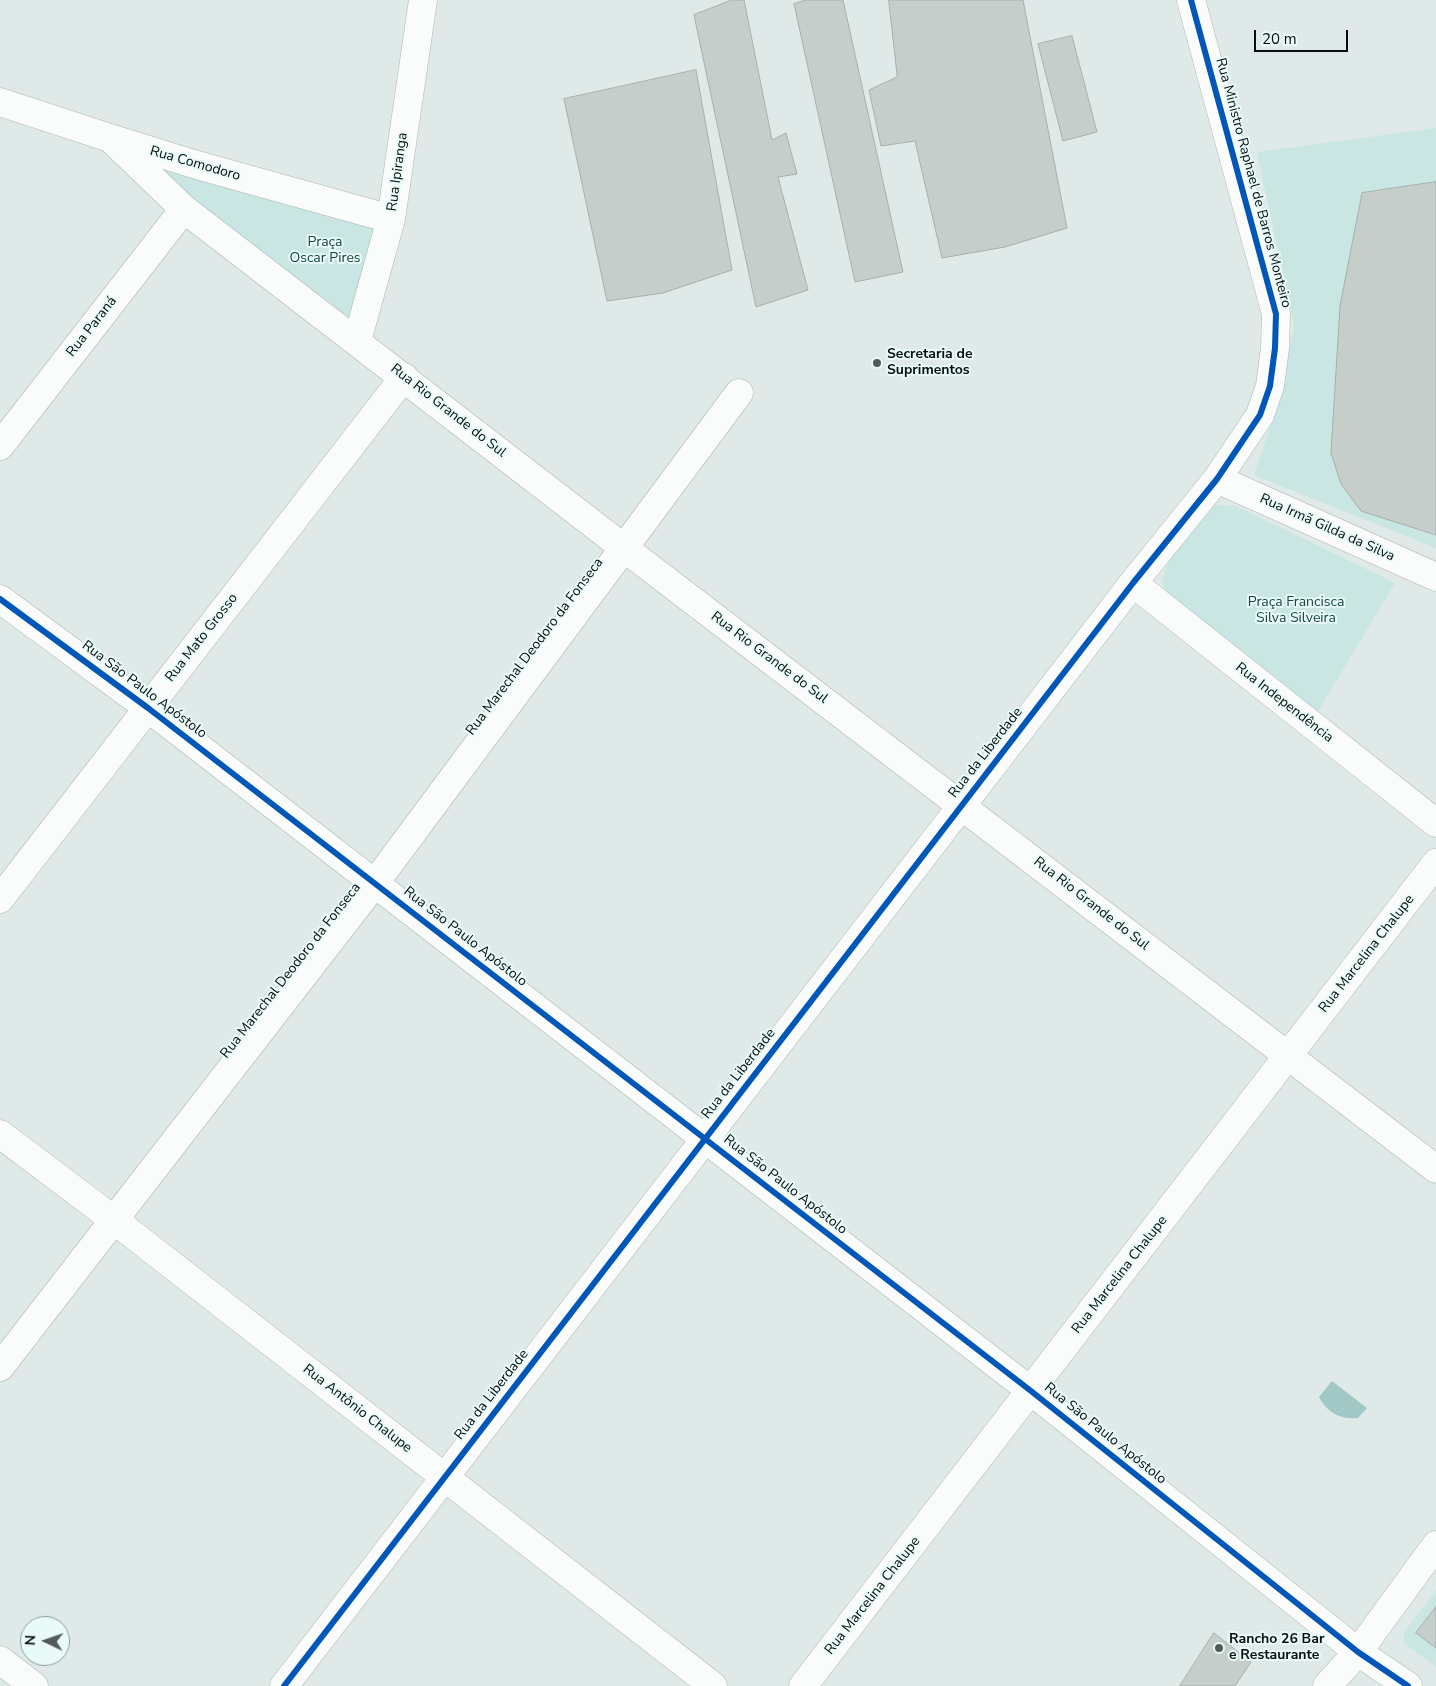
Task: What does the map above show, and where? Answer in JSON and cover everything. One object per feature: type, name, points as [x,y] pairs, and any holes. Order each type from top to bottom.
[{"type":"street","name":"Rua Ipiranga","points":[[357,341],[391,219],[423,0]]},
{"type":"street","name":"Rua Ministro Raphael de Barros Monteiro","points":[[1191,0],[1276,314],[1270,386],[1260,415],[1217,479]]},
{"type":"street","name":"Rua Comodoro","points":[[0,102],[197,165],[391,219]]},
{"type":"street","name":"Rua Rio Grande do Sul","points":[[110,138],[184,209],[1436,1169]]},
{"type":"street","name":"Rua Paraná","points":[[0,446],[184,209]]},
{"type":"street","name":"Rua Mato Grosso","points":[[0,899],[404,377]]},
{"type":"street","name":"Rua Marechal Deodoro da Fonseca","points":[[0,1367],[374,883],[739,393]]},
{"type":"street","name":"Rua Irmã Gilda da Silva","points":[[1217,479],[1436,577]]},
{"type":"street","name":"Rua da Liberdade","points":[[284,1686],[1133,583],[1217,479]]},
{"type":"street","name":"Rua Independência","points":[[1133,583],[1436,823]]},
{"type":"street","name":"Rua São Paulo Apóstolo","points":[[0,599],[148,708],[1030,1391],[1358,1652],[1408,1686]]},
{"type":"street","name":"Rua Marcelina Chalupe","points":[[804,1686],[1436,863]]},
{"type":"street","name":"Rua Antônio Chalupe","points":[[0,1134],[114,1220],[714,1686]]},
{"type":"street","points":[[1327,1686],[1358,1652],[1436,1545]]},
{"type":"street","points":[[0,1660],[34,1686]]},
{"type":"green space","points":[[1436,128],[1436,548],[1254,475],[1280,398],[1294,325],[1257,152]]},
{"type":"green space","name":"Praça Oscar Pires","points":[[153,168],[376,221],[354,325]]},
{"type":"green space","name":"Praça Francisca Silva Silveira","points":[[1215,505],[1236,506],[1395,583],[1317,713],[1170,604],[1162,581],[1169,560]]},
{"type":"green space","points":[[1436,1590],[1436,1607],[1416,1633],[1436,1648],[1436,1667],[1404,1643],[1404,1632]]},
{"type":"shaded area","points":[[1332,1381],[1367,1408],[1358,1418],[1346,1418],[1335,1414],[1322,1403],[1319,1397]]},
{"type":"building","points":[[732,0],[744,0],[772,140],[786,133],[797,174],[778,177],[808,290],[756,307],[694,15]]},
{"type":"building","points":[[806,0],[843,0],[903,272],[855,282],[794,4]]},
{"type":"building","points":[[889,0],[1023,0],[1067,228],[1005,247],[942,258],[915,141],[881,146],[869,90],[897,77]]},
{"type":"building","points":[[1072,36],[1097,132],[1063,141],[1038,44]]},
{"type":"building","points":[[696,70],[732,270],[663,293],[607,301],[564,99]]},
{"type":"building","points":[[1436,182],[1436,535],[1361,511],[1341,484],[1331,453],[1340,306],[1362,193]]},
{"type":"building","points":[[1436,1607],[1436,1648],[1416,1633]]},
{"type":"building","name":"Rancho 26 Bar e Restaurante","points":[[1214,1633],[1251,1662],[1235,1686],[1180,1686]]},
{"type":"cycle path","points":[[284,1686],[1133,583],[1217,479],[1260,415],[1270,386],[1275,348],[1276,314],[1191,0]]},
{"type":"cycle path","points":[[0,599],[148,708],[1031,1391],[1358,1652],[1408,1686]]},
{"type":"place","name":"Secretaria de Suprimentos","points":[[877,363]]},
{"type":"place","name":"Rancho 26 Bar e Restaurante","points":[[1219,1648]]}]
